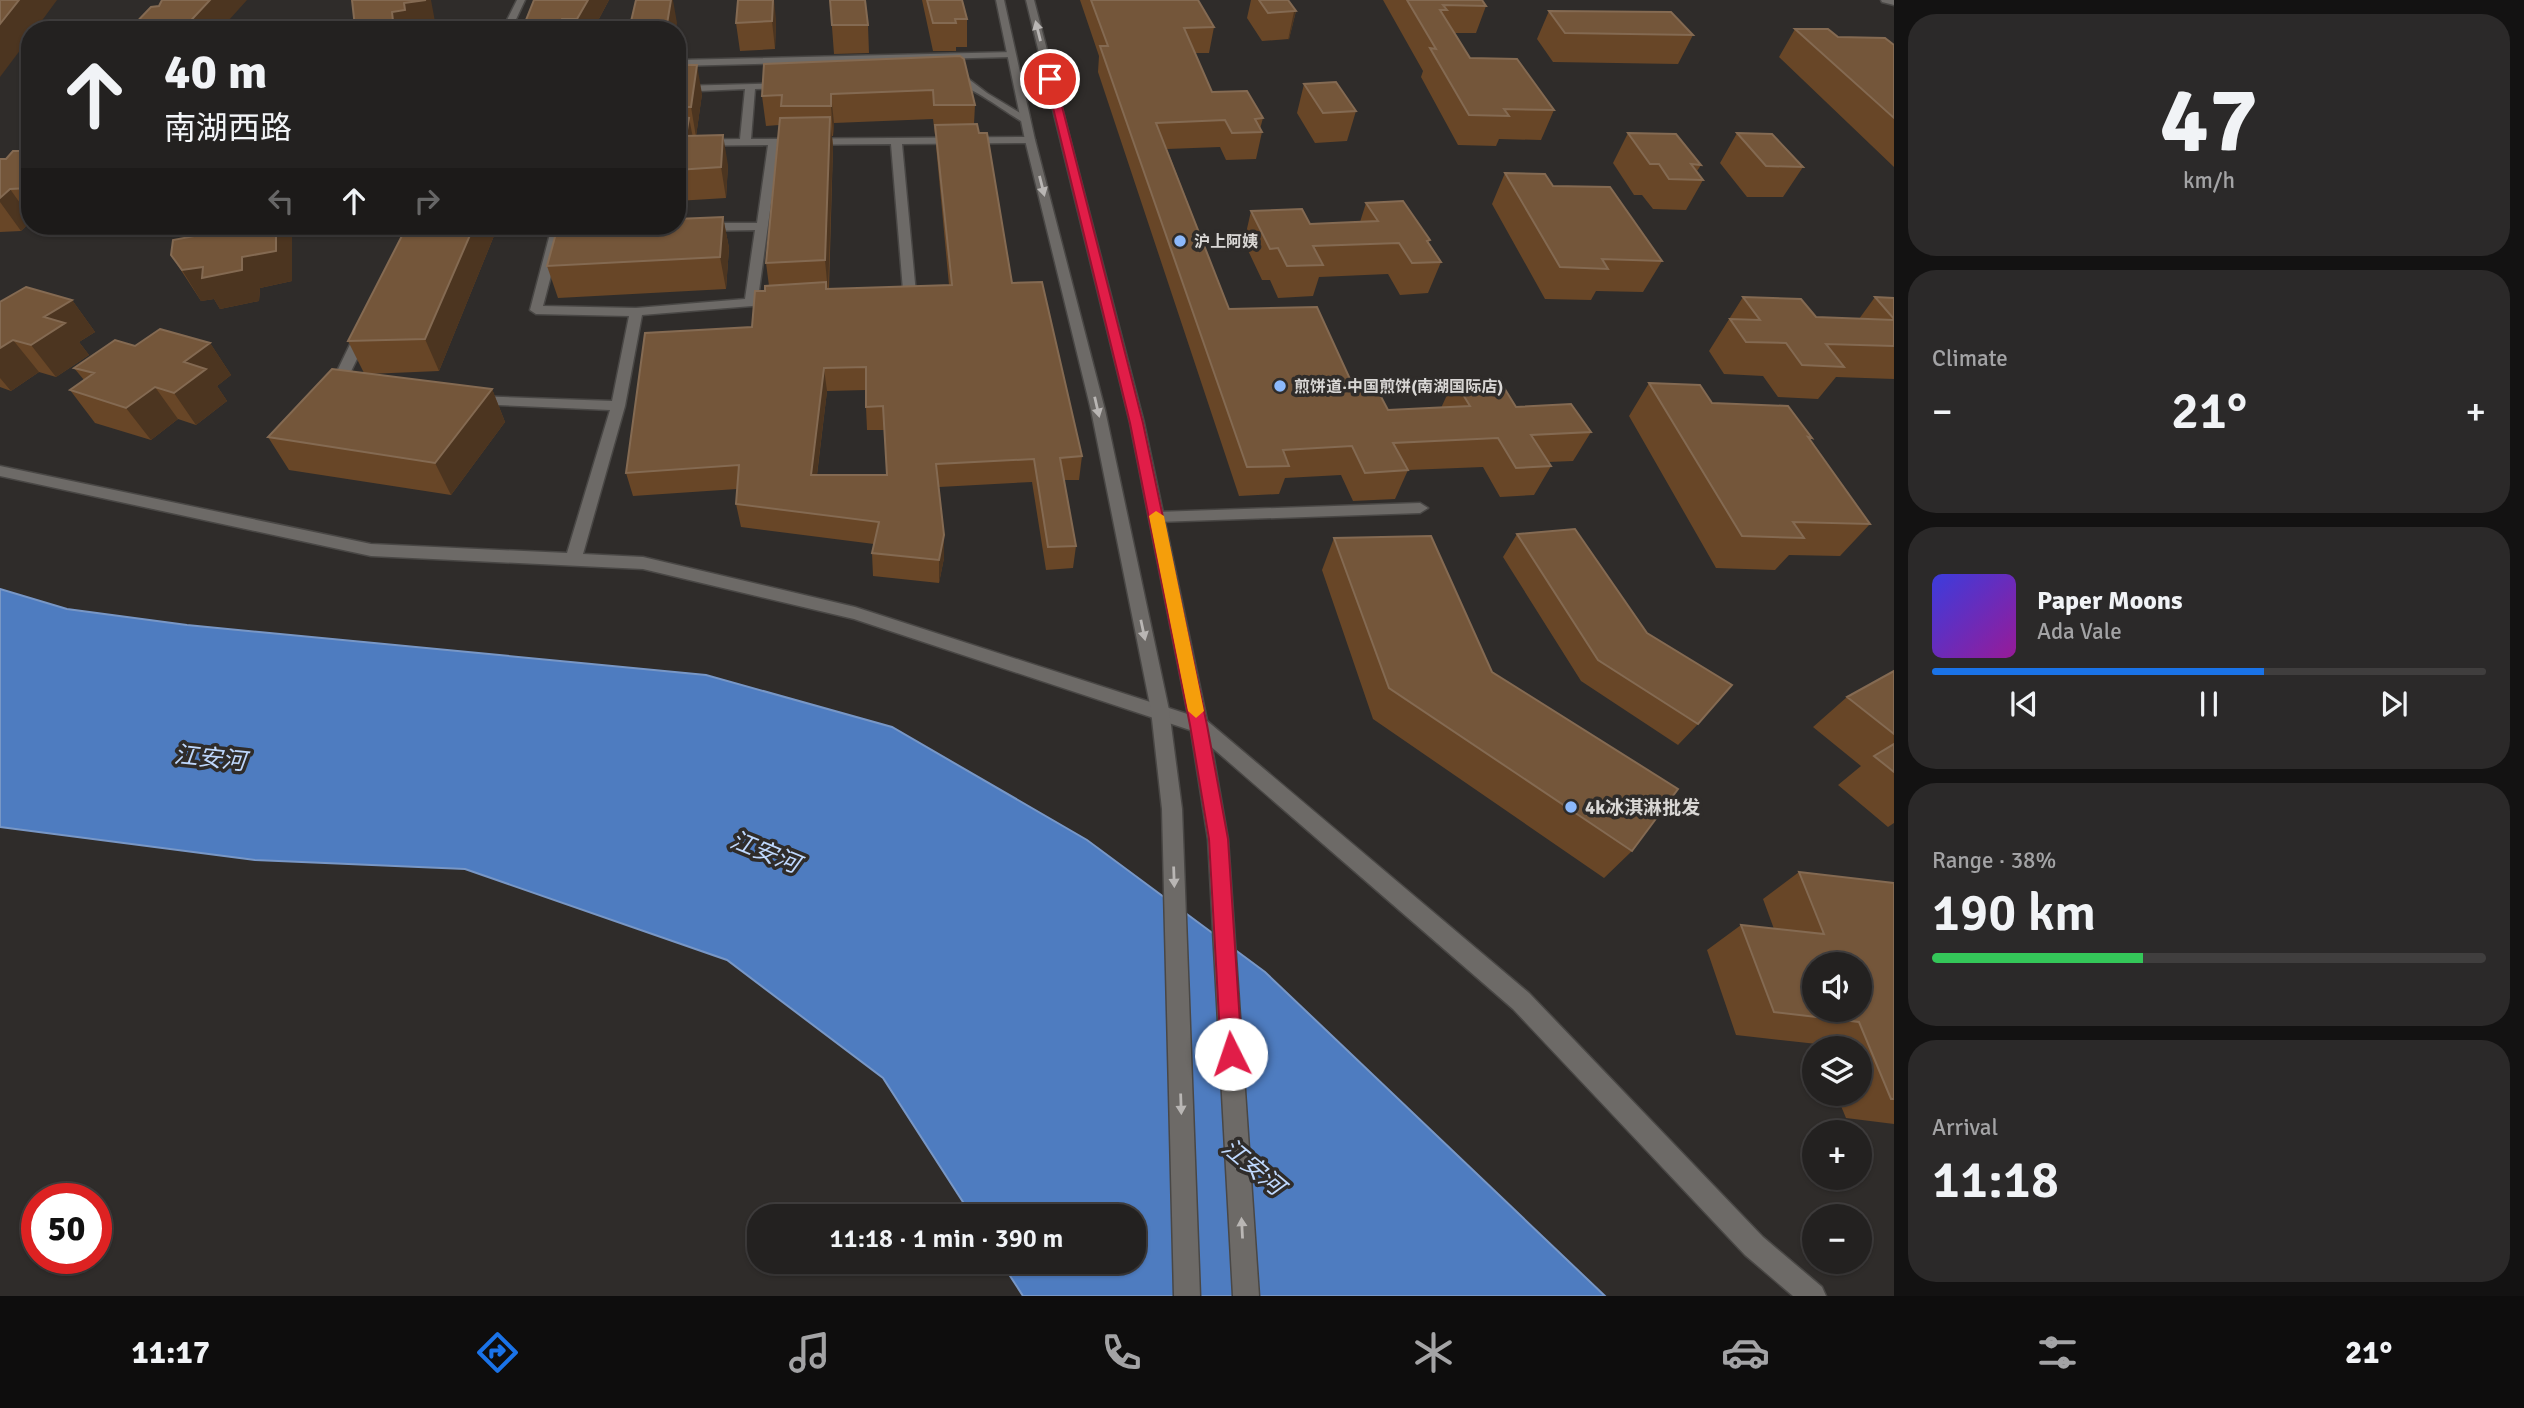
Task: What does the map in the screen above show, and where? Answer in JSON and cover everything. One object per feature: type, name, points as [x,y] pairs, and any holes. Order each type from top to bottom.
[{"type":"street","points":[[510,21],[521,0]]},
{"type":"street","points":[[1000,0],[1030,140],[1098,410],[1160,710],[1172,809],[1187,1296]]},
{"type":"street","points":[[1030,0],[1137,423],[1199,725],[1219,839],[1246,1296]]},
{"type":"street","points":[[1885,0],[1894,2]]},
{"type":"street","points":[[686,63],[1010,54]]},
{"type":"street","points":[[936,79],[963,79],[983,95],[1025,119]]},
{"type":"street","points":[[686,89],[803,85]]},
{"type":"street","points":[[745,142],[750,86]]},
{"type":"street","points":[[686,143],[1030,140]]},
{"type":"street","points":[[884,295],[910,294],[896,141]]},
{"type":"street","points":[[751,302],[774,142]]},
{"type":"street","points":[[694,227],[762,226]]},
{"type":"street","points":[[560,235],[536,310],[636,312],[791,300]]},
{"type":"street","points":[[573,560],[618,406],[636,312]]},
{"type":"street","points":[[347,395],[333,394],[368,322]]},
{"type":"street","points":[[458,400],[618,406]]},
{"type":"street","points":[[0,471],[371,550],[643,563],[855,613],[1160,710],[1199,725],[1521,1001],[1754,1246],[1813,1296]]},
{"type":"street","points":[[1157,517],[1420,508]]},
{"type":"water","name":"江安河","points":[[0,589],[67,609],[187,625],[706,675],[892,727],[1087,840],[1265,972],[1605,1296],[1023,1296],[1009,1274],[1146,1274],[1146,1204],[964,1204],[883,1078],[727,960],[465,869],[255,860],[0,827]]},
{"type":"building","points":[[0,0],[19,0],[0,24]]},
{"type":"building","points":[[162,0],[210,0],[190,21],[138,21],[151,7],[159,6]]},
{"type":"building","points":[[352,0],[426,0],[404,3],[405,10],[392,12],[393,21],[354,21]]},
{"type":"building","points":[[534,0],[588,0],[577,19],[526,21]]},
{"type":"building","points":[[636,0],[671,0],[668,21],[631,21]]},
{"type":"building","points":[[738,0],[773,0],[772,21],[736,23]]},
{"type":"building","points":[[830,0],[865,0],[868,25],[832,25]]},
{"type":"building","points":[[927,0],[962,0],[967,19],[955,19],[956,23],[933,23]]},
{"type":"building","points":[[1091,0],[1198,0],[1214,27],[1184,28],[1212,92],[1247,91],[1263,118],[1255,119],[1262,132],[1232,133],[1225,120],[1156,123],[1229,309],[1317,307],[1355,390],[1377,389],[1388,410],[1470,406],[1454,380],[1498,378],[1516,407],[1571,404],[1591,432],[1531,435],[1551,466],[1516,468],[1498,438],[1393,443],[1408,470],[1365,473],[1352,446],[1283,450],[1289,466],[1247,467],[1100,46],[1108,46]]},
{"type":"building","points":[[1259,0],[1288,0],[1296,11],[1268,13]]},
{"type":"building","points":[[1407,0],[1482,0],[1486,6],[1443,5],[1447,10],[1440,10],[1470,58],[1517,59],[1554,110],[1504,109],[1509,116],[1469,115],[1430,48],[1436,49]]},
{"type":"building","points":[[1549,11],[1671,12],[1693,35],[1565,33]]},
{"type":"building","points":[[1795,29],[1828,29],[1838,37],[1885,38],[1894,45],[1894,118]]},
{"type":"building","points":[[960,56],[964,59],[975,105],[934,105],[933,90],[831,94],[831,106],[781,106],[782,95],[762,96],[764,64]]},
{"type":"building","points":[[686,65],[697,65],[691,107],[686,107]]},
{"type":"building","points":[[1336,82],[1356,111],[1323,113],[1304,84]]},
{"type":"building","points":[[830,117],[825,260],[766,263],[780,118]]},
{"type":"building","points":[[977,124],[979,133],[987,133],[1012,283],[1042,282],[1082,456],[1060,458],[1076,546],[1048,547],[1034,459],[936,464],[944,535],[939,560],[872,553],[879,522],[736,504],[739,465],[626,473],[645,333],[752,327],[755,291],[765,291],[765,286],[826,282],[826,289],[952,285],[935,125]],"holes":[[[866,367],[866,407],[883,406],[887,475],[811,475],[824,368]]]},
{"type":"building","points":[[1628,133],[1676,134],[1701,165],[1691,164],[1703,180],[1669,179],[1659,164],[1650,164]]},
{"type":"building","points":[[1737,133],[1772,134],[1803,167],[1766,166]]},
{"type":"building","points":[[723,135],[721,167],[686,169],[686,136]]},
{"type":"building","points":[[13,151],[21,151],[21,188],[10,189],[0,198],[0,159],[6,159]]},
{"type":"building","points":[[1505,173],[1545,174],[1553,186],[1610,187],[1662,261],[1602,259],[1608,269],[1560,267]]},
{"type":"building","points":[[1403,201],[1430,240],[1427,241],[1441,262],[1412,263],[1399,243],[1313,246],[1323,265],[1287,266],[1278,248],[1270,249],[1251,211],[1302,209],[1310,224],[1378,221],[1366,203]]},
{"type":"building","points":[[723,217],[720,257],[547,266],[556,235],[686,235],[686,219]]},
{"type":"building","points":[[200,235],[276,235],[276,251],[242,257],[242,270],[202,278],[203,267],[182,270],[171,255],[173,240]]},
{"type":"building","points":[[402,235],[470,235],[425,339],[348,341]]},
{"type":"building","points":[[26,287],[72,300],[44,317],[65,323],[31,345],[13,340],[0,348],[0,302]]},
{"type":"building","points":[[1743,297],[1801,299],[1816,317],[1894,320],[1894,346],[1826,344],[1844,367],[1802,365],[1786,343],[1746,342],[1730,319],[1760,320]]},
{"type":"building","points":[[1875,297],[1894,298],[1894,319]]},
{"type":"building","points":[[160,329],[210,343],[184,362],[206,369],[174,393],[155,387],[126,408],[70,390],[94,373],[74,368],[115,340],[135,346]]},
{"type":"building","points":[[332,369],[492,389],[435,463],[268,437]]},
{"type":"building","points":[[1649,383],[1700,385],[1712,403],[1788,406],[1870,524],[1793,522],[1804,538],[1742,536]]},
{"type":"building","points":[[1575,529],[1647,633],[1732,685],[1698,724],[1598,660],[1517,534]]},
{"type":"building","points":[[1431,536],[1492,672],[1678,789],[1632,851],[1389,688],[1334,538]]},
{"type":"building","points":[[1894,671],[1894,734],[1847,697]]},
{"type":"building","points":[[1894,744],[1894,772],[1874,756]]},
{"type":"building","points":[[1799,872],[1894,883],[1894,1099],[1891,1099],[1872,1053],[1872,1036],[1865,1036],[1859,1022],[1872,1022],[1872,952],[1802,952],[1802,1015],[1774,1012],[1741,925],[1824,934]]},
{"type":"slow traffic","points":[[1156,516],[1196,711]]},
{"type":"place","name":"沪上阿姨","points":[[1180,241]]},
{"type":"place","name":"煎饼道·中国煎饼(南湖国际店)","points":[[1280,386]]},
{"type":"place","name":"4k冰淇淋批发","points":[[1571,807]]},
{"type":"route","points":[[1050,79],[1137,423],[1199,725],[1219,839],[1231,1054]]}]
